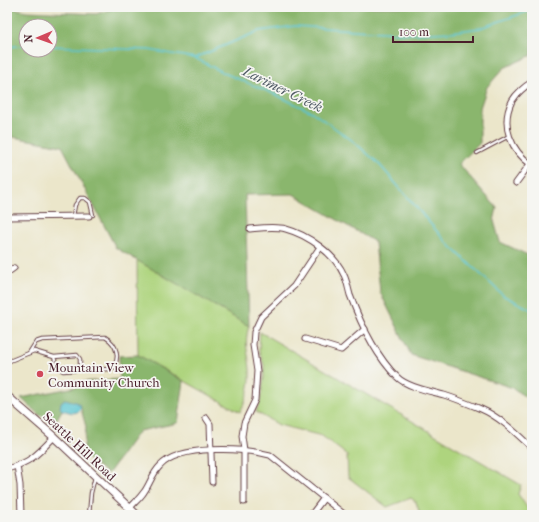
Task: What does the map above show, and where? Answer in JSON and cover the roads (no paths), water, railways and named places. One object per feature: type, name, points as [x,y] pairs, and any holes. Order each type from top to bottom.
[{"type":"main road","name":"Seattle Hill Road","points":[[7,396],[54,437],[137,515]]},
{"type":"street","points":[[516,183],[531,165],[524,160],[513,146],[507,130],[507,115],[512,100],[530,83]]},
{"type":"street","points":[[7,217],[91,216]]},
{"type":"street","points":[[250,229],[267,227],[286,228],[305,237],[328,252],[345,275],[350,295],[365,329],[386,364],[398,378],[408,385],[457,400],[483,410],[504,424],[532,448]]},
{"type":"street","points":[[244,502],[244,450],[242,436],[244,423],[255,400],[257,371],[253,345],[254,332],[261,317],[294,286],[320,247]]},
{"type":"street","points":[[7,273],[14,268]]},
{"type":"street","points":[[305,339],[341,350],[365,329]]},
{"type":"street","points":[[206,418],[210,424],[212,482]]},
{"type":"street","points":[[7,469],[17,466],[37,456],[54,437]]},
{"type":"street","points":[[130,508],[145,491],[151,477],[160,465],[172,457],[189,452],[244,450],[256,451],[270,455],[345,515]]},
{"type":"street","points":[[17,466],[20,485],[21,515]]},
{"type":"street","points":[[311,515],[324,498]]},
{"type":"lane","points":[[476,153],[509,136]]},
{"type":"lane","points":[[73,216],[75,205],[80,198],[85,198],[90,202],[91,216]]},
{"type":"lane","points":[[29,352],[36,342],[42,340],[105,337],[111,341],[116,348],[116,364],[112,369],[85,370],[80,367]]},
{"type":"lane","points":[[7,362],[34,351],[54,357],[77,355],[80,359],[80,367]]},
{"type":"lane","points":[[54,357],[57,367],[62,371],[78,370],[80,367]]},
{"type":"lane","points":[[89,515],[92,485],[95,476]]},
{"type":"water","points":[[65,399],[76,402],[81,408],[75,413],[62,410],[60,408],[61,402]]},
{"type":"waterway","points":[[195,58],[259,31],[295,26],[414,34],[451,32],[480,28],[532,10]]},
{"type":"waterway","name":"Larimer Creek","points":[[7,47],[18,46]]},
{"type":"waterway","name":"Larimer Creek","points":[[58,46],[149,50],[195,58],[224,73],[312,112],[353,141],[379,164],[447,243],[504,296],[532,310]]},
{"type":"place","name":"Mountain View Community Church","points":[[40,374]]}]
